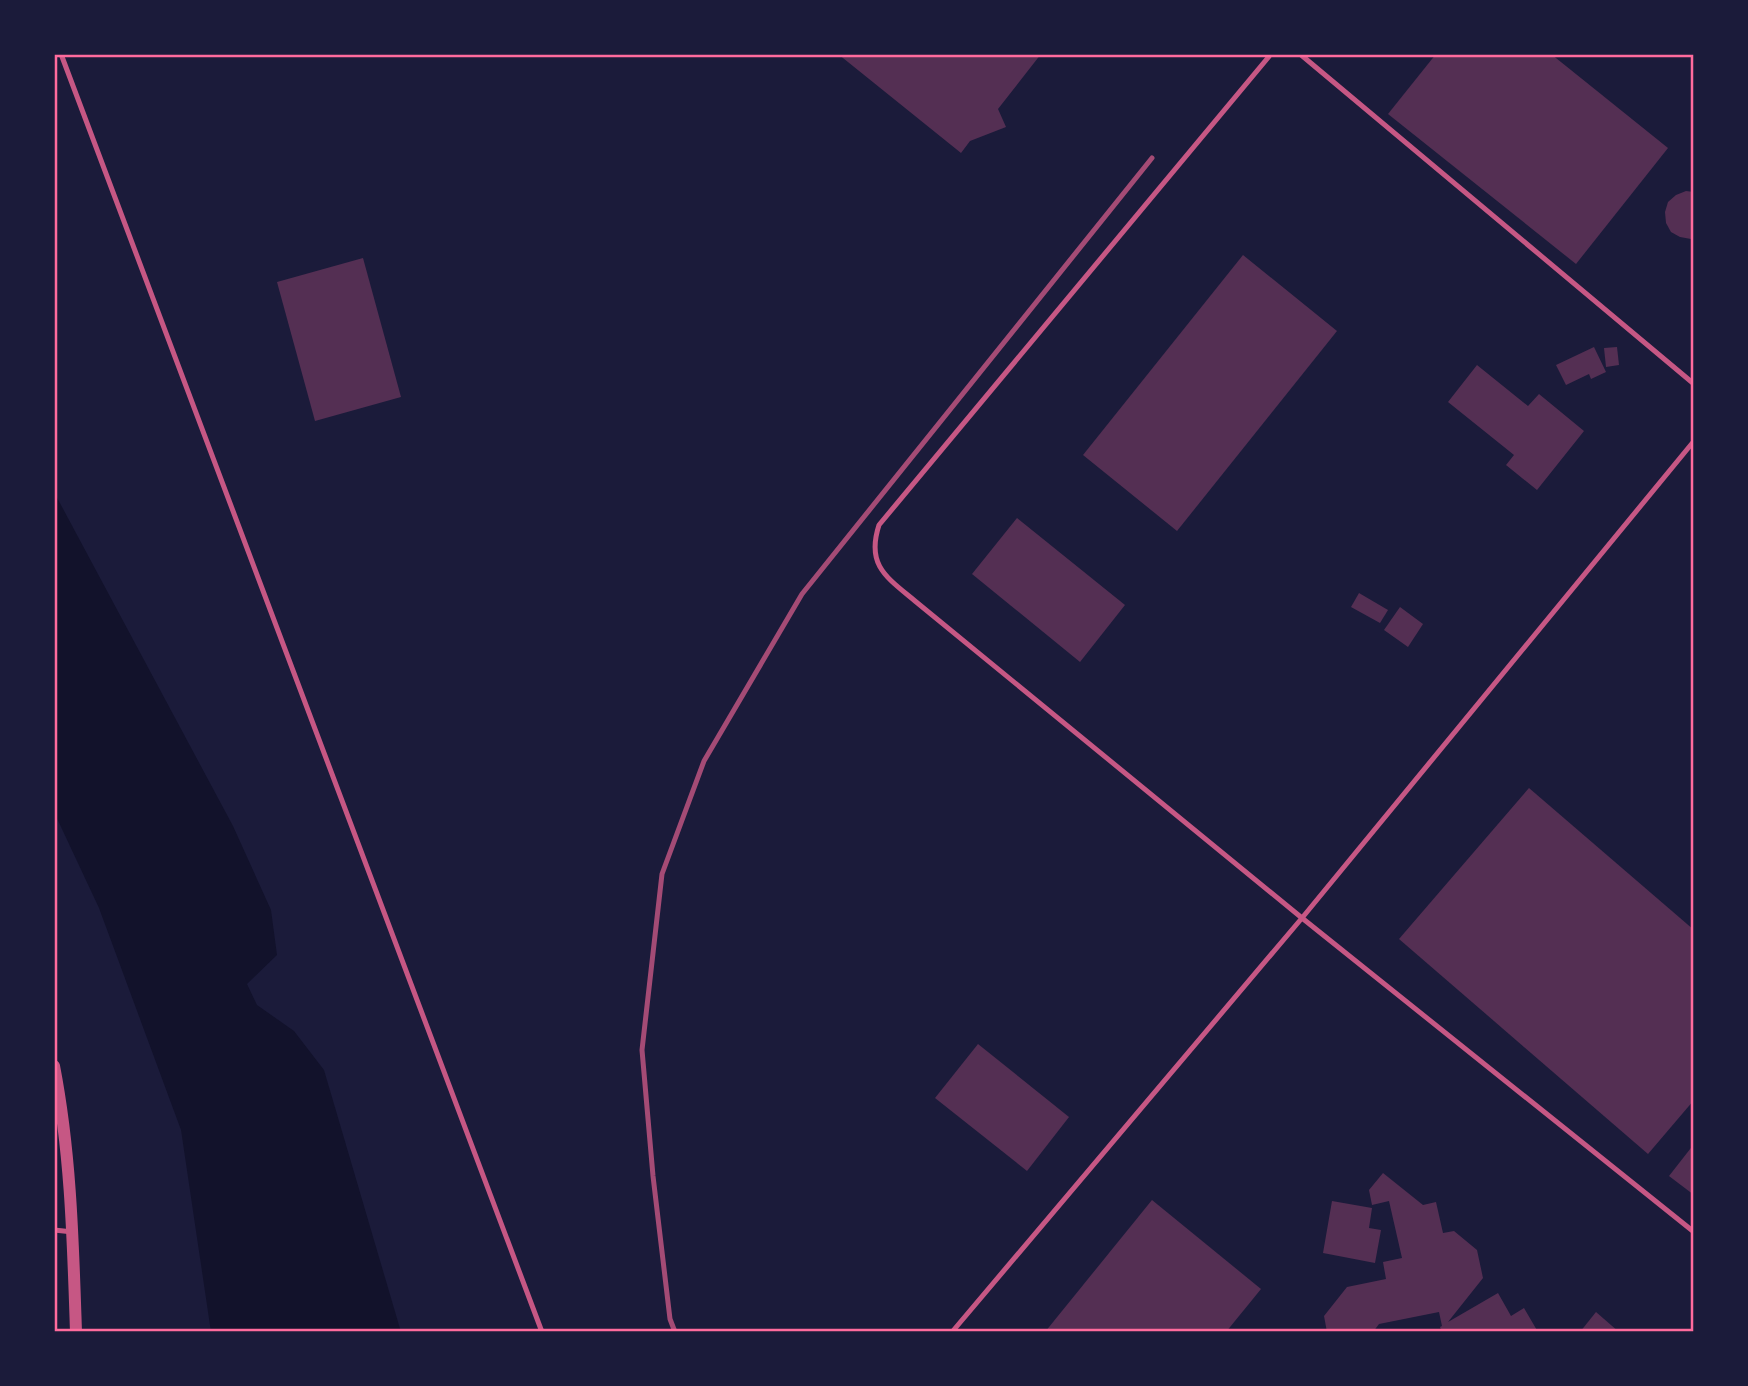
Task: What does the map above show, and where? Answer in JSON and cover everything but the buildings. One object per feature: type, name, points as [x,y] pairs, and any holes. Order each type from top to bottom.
[{"type":"street","points":[[54,1066],[64,1118],[73,1232],[76,1332]]},
{"type":"lane","points":[[61,54],[542,1332]]},
{"type":"lane","points":[[1271,54],[879,525],[873,544],[877,561],[888,579],[1303,918],[1694,1232]]},
{"type":"lane","points":[[1300,54],[1694,384]]},
{"type":"lane","points":[[952,1332],[1303,918],[1694,441]]},
{"type":"lane","points":[[54,1230],[73,1232]]},
{"type":"shaded area","points":[[54,492],[233,826],[271,910],[277,955],[247,984],[257,1005],[294,1031],[324,1070],[401,1332],[211,1332],[181,1130],[99,908],[54,812]]},
{"type":"railway","points":[[675,1332],[670,1319],[653,1176],[642,1050],[662,874],[704,761],[802,594],[1152,158]]}]
